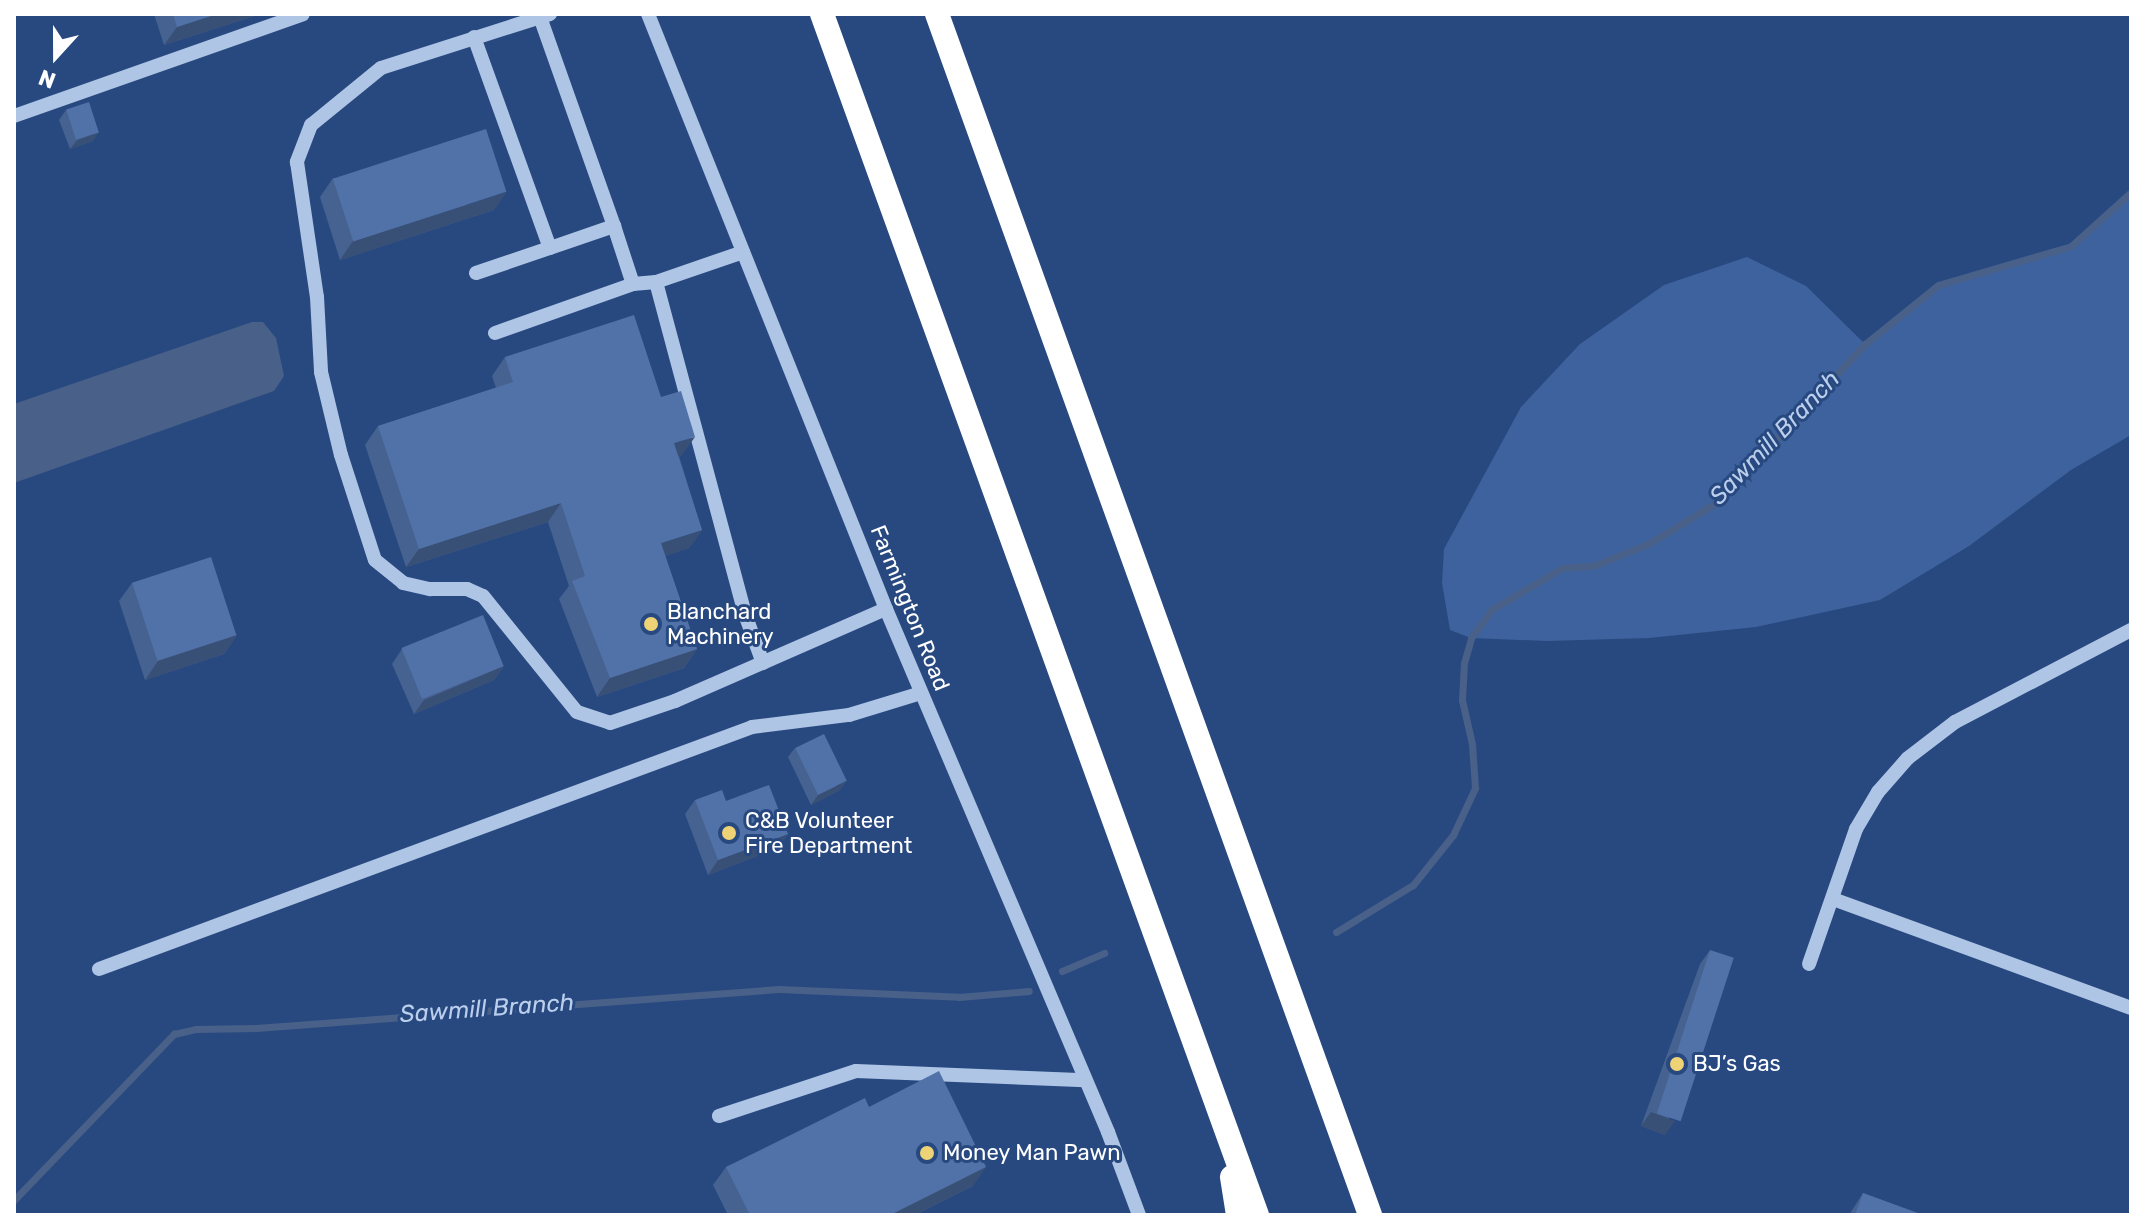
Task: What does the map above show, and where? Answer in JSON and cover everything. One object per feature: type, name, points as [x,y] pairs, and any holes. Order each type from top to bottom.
[{"type":"highway","points":[[822,14],[1257,1215]]},
{"type":"highway","points":[[937,14],[1370,1215]]},
{"type":"highway","points":[[1224,1123],[1238,1215]]},
{"type":"highway","points":[[1355,1173],[1377,1215]]},
{"type":"street","points":[[14,116],[303,14]]},
{"type":"street","name":"Farmington Road","points":[[648,14],[886,609],[1139,1215]]},
{"type":"street","points":[[633,284],[545,16],[381,68],[311,125],[297,162],[317,297],[321,372],[341,455],[375,560],[403,583],[430,589],[467,589],[483,596],[577,712],[610,723],[675,701],[886,609]]},
{"type":"street","points":[[474,37],[550,248]]},
{"type":"street","points":[[476,273],[614,226]]},
{"type":"street","points":[[495,333],[633,284],[656,282],[743,252]]},
{"type":"street","points":[[656,282],[746,617],[763,663]]},
{"type":"street","points":[[1809,964],[1856,829],[1878,792],[1908,758],[1955,722],[2131,630]]},
{"type":"street","points":[[99,969],[752,727],[849,715],[921,693]]},
{"type":"street","points":[[1833,899],[2131,1008]]},
{"type":"street","points":[[719,1116],[856,1071],[1085,1080]]},
{"type":"shaded area","points":[[2131,192],[2131,435],[2071,470],[1969,546],[1880,600],[1756,627],[1649,638],[1547,641],[1471,638],[1450,630],[1442,583],[1444,549],[1521,407],[1580,344],[1664,285],[1747,257],[1806,286],[1865,344],[1938,285],[2071,246]]},
{"type":"shaded area","points":[[252,322],[263,322],[276,338],[284,376],[274,391],[14,483],[14,404]]},
{"type":"building","points":[[173,14],[217,14],[177,27]]},
{"type":"building","points":[[89,102],[99,132],[76,140],[66,109]]},
{"type":"building","points":[[486,129],[506,192],[353,242],[333,179]]},
{"type":"building","points":[[634,315],[661,397],[681,391],[695,437],[674,443],[702,530],[661,543],[697,649],[610,678],[572,581],[585,576],[561,503],[419,549],[378,426],[513,382],[505,357]]},
{"type":"building","points":[[211,557],[236,635],[157,661],[132,583]]},
{"type":"building","points":[[483,615],[504,666],[422,699],[401,648]]},
{"type":"building","points":[[824,734],[847,781],[818,795],[795,748]]},
{"type":"building","points":[[769,785],[788,834],[718,860],[695,800],[722,790],[726,801]]},
{"type":"building","points":[[1710,950],[1734,958],[1681,1121],[1657,1114]]},
{"type":"building","points":[[939,1071],[986,1167],[890,1215],[750,1215],[726,1167],[865,1098],[869,1107]]},
{"type":"building","points":[[1863,1193],[1923,1215],[1855,1215]]},
{"type":"waterway","name":"Sawmill Branch","points":[[1336,932],[1413,885],[1453,835],[1475,788],[1472,744],[1462,700],[1464,663],[1471,638],[1491,610],[1562,568],[1593,566],[1648,544],[1719,501],[1865,344],[1938,285],[2071,246],[2131,192]]},
{"type":"waterway","name":"Sawmill Branch","points":[[1062,971],[1104,953]]},
{"type":"waterway","name":"Sawmill Branch","points":[[14,1200],[174,1034],[196,1029],[256,1028],[779,989],[959,997],[1029,991]]},
{"type":"place","name":"Blanchard Machinery","points":[[651,624]]},
{"type":"place","name":"C&B Volunteer Fire Department","points":[[729,833]]},
{"type":"place","name":"BJ’s Gas","points":[[1677,1064]]},
{"type":"place","name":"Money Man Pawn","points":[[927,1153]]}]
